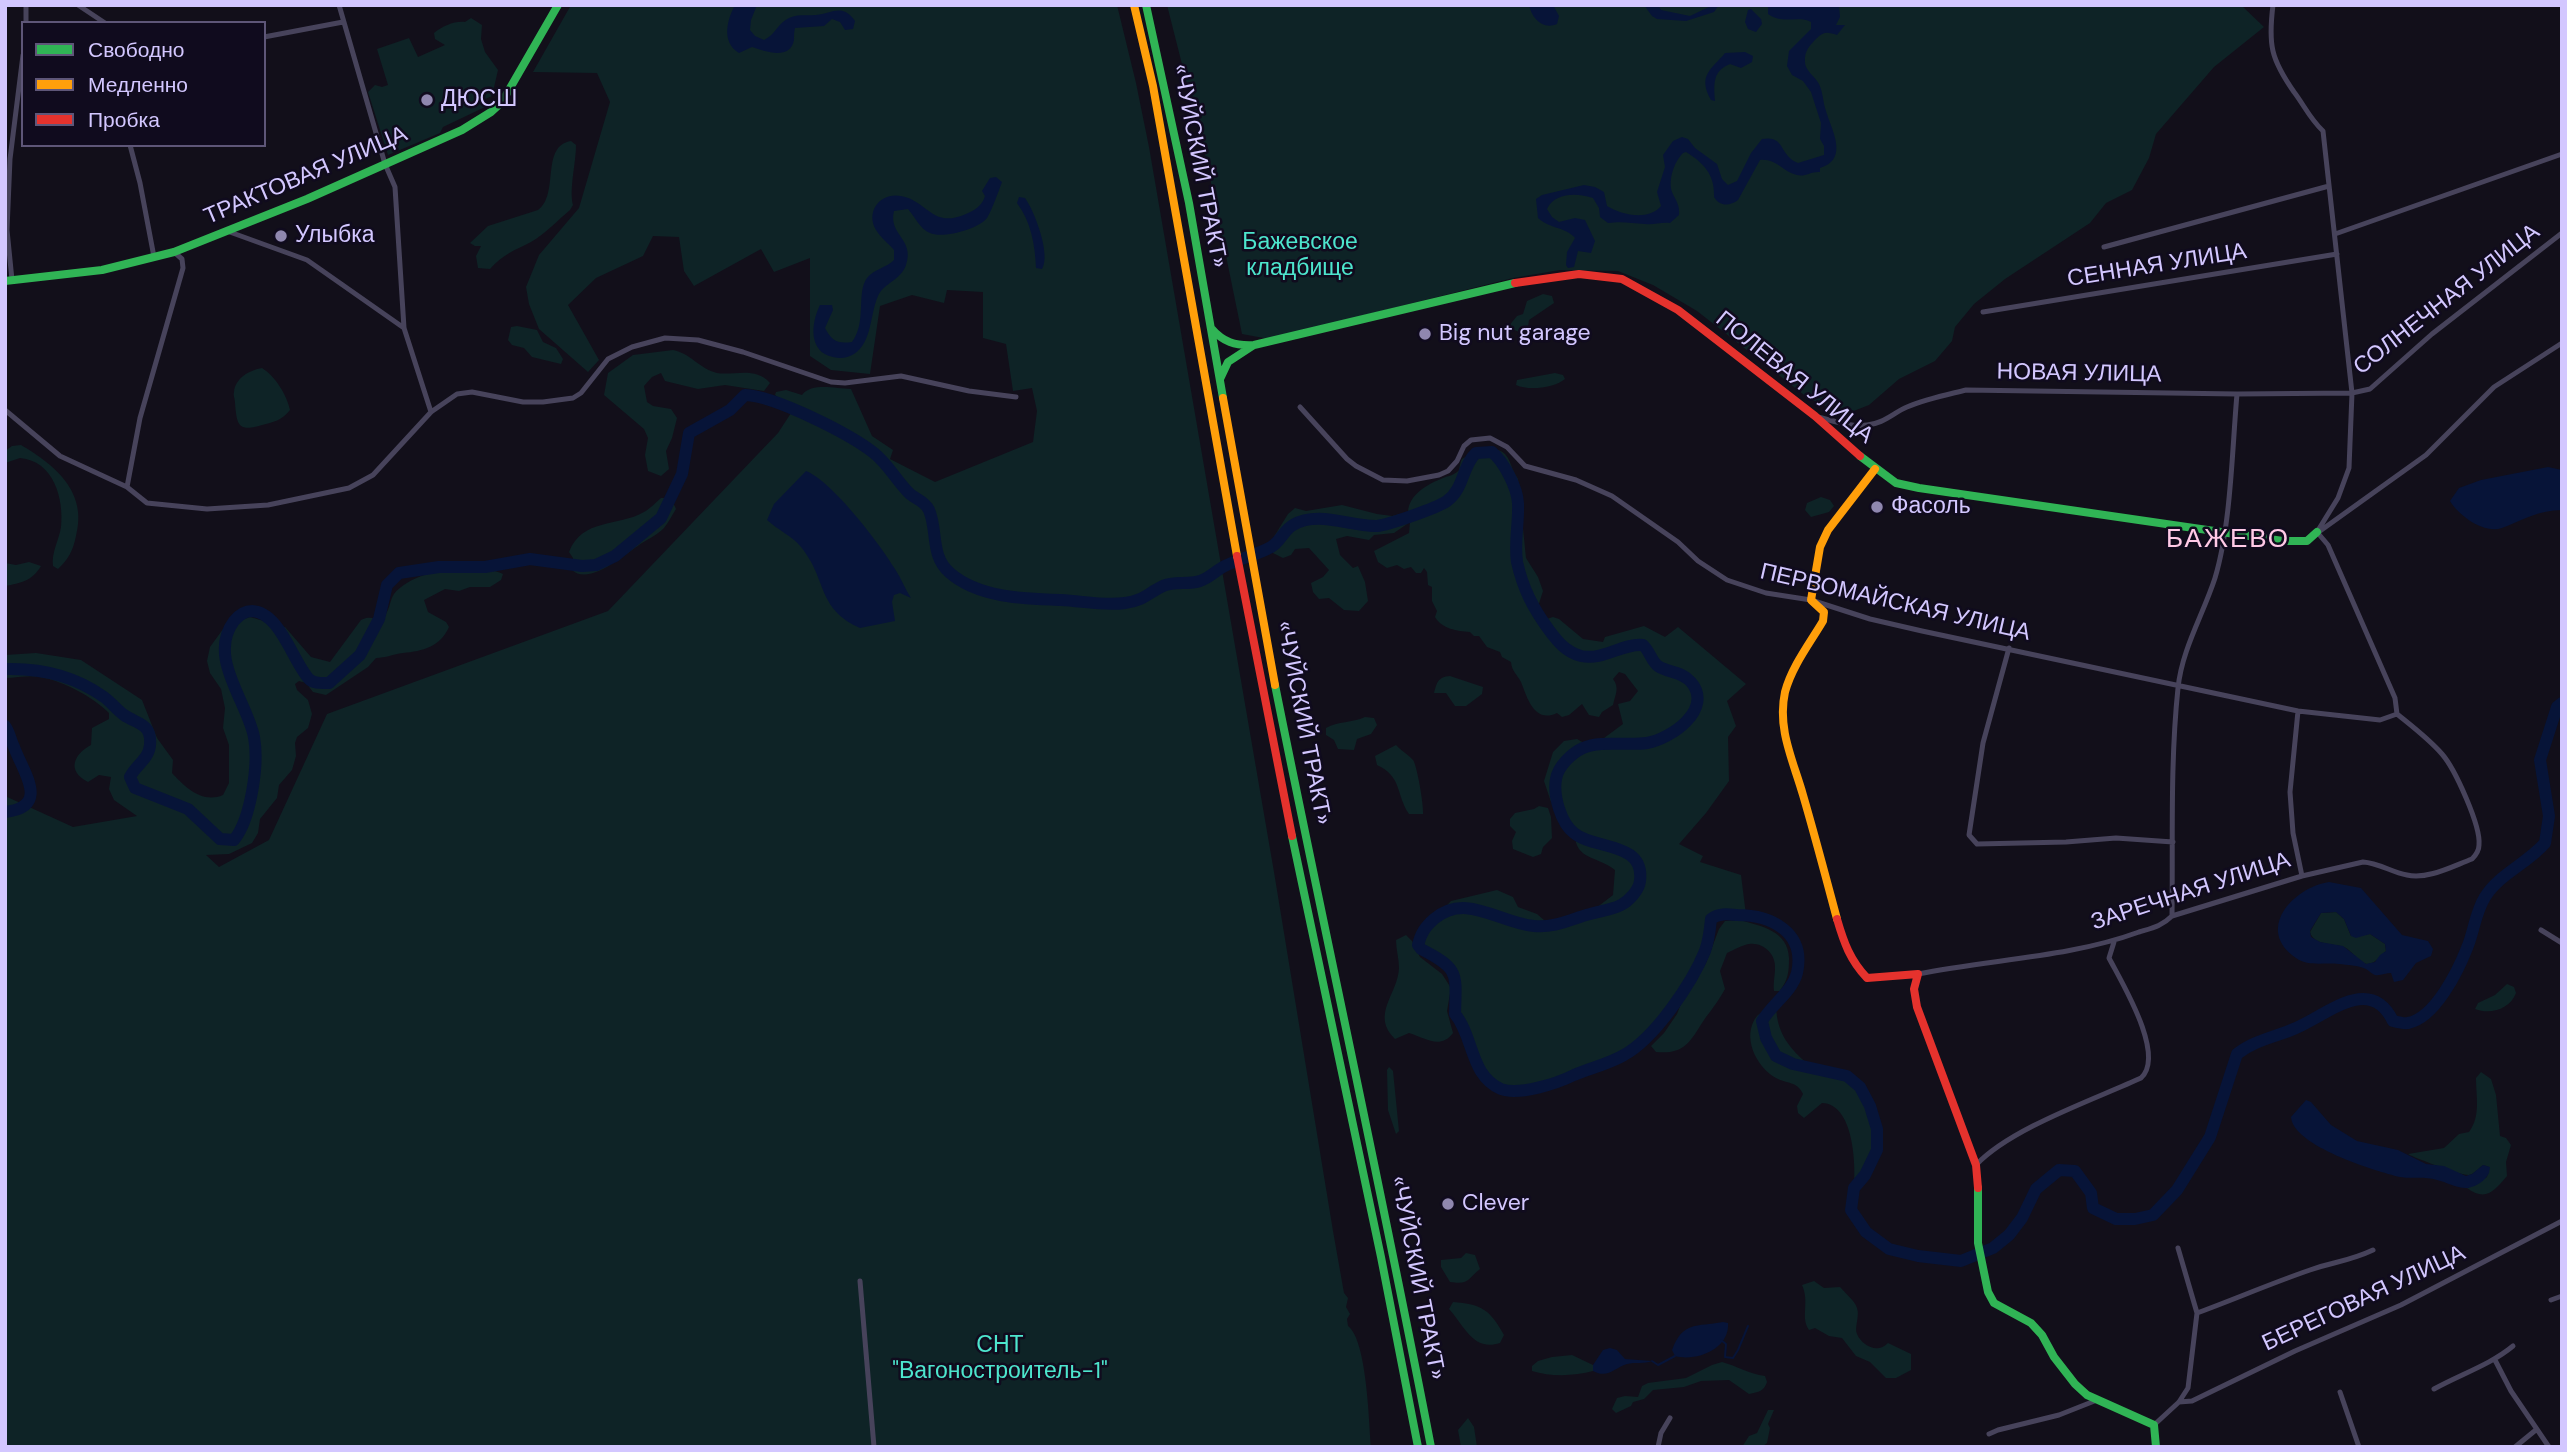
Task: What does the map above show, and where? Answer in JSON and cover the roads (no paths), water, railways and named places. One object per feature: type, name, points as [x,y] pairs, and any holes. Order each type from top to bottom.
[{"type":"main road","name":"ТРАКТОВАЯ УЛИЦА","points":[[8,280],[102,270],[174,252],[462,130],[491,112],[509,91],[558,5]]},
{"type":"main road","name":"«ЧУЙСКИЙ ТРАКТ»","points":[[1134,5],[1153,86],[1242,582],[1310,927],[1381,1257],[1418,1447]]},
{"type":"main road","name":"«ЧУЙСКИЙ ТРАКТ»","points":[[1146,5],[1189,203],[1254,579],[1323,925],[1394,1255],[1431,1447]]},
{"type":"main road","name":"ПОЛЕВАЯ УЛИЦА","points":[[1254,345],[1530,279],[1597,274],[1622,279],[1678,310],[1815,416],[1875,469],[1896,483],[2283,541],[2307,541],[2317,532]]},
{"type":"main road","points":[[1209,326],[1227,343],[1238,346],[1254,345]]},
{"type":"main road","points":[[1220,386],[1221,373],[1226,363],[1234,355],[1254,345]]},
{"type":"main road","points":[[1811,600],[1820,547],[1828,530],[1875,469]]},
{"type":"main road","name":"ЗАРЕЧНАЯ УЛИЦА","points":[[1811,600],[1824,612],[1823,621],[1794,670],[1786,689],[1784,706],[1783,722],[1794,775],[1802,791],[1844,944],[1854,964],[1867,978],[1918,974]]},
{"type":"main road","points":[[1918,974],[1914,989],[1917,1007],[1976,1165],[1978,1243],[1988,1292],[1994,1303],[2031,1323],[2042,1335],[2054,1357],[2087,1395],[2154,1425],[2156,1447]]},
{"type":"street","points":[[78,5],[102,21]]},
{"type":"street","points":[[339,5],[385,164],[395,187],[404,328],[431,412]]},
{"type":"street","points":[[2273,5],[2269,36],[2275,60],[2300,103],[2322,131],[2352,393],[2349,468],[2338,498],[2317,532]]},
{"type":"street","points":[[266,37],[343,22]]},
{"type":"street","points":[[8,280],[6,230],[10,159],[21,93]]},
{"type":"street","points":[[131,147],[154,257]]},
{"type":"street","points":[[2335,234],[2562,154]]},
{"type":"street","points":[[2104,247],[2329,186]]},
{"type":"street","points":[[227,231],[307,260],[404,328]]},
{"type":"street","name":"СОЛНЕЧНАЯ УЛИЦА","points":[[2352,393],[2370,388],[2432,334],[2562,233]]},
{"type":"street","points":[[127,487],[140,418],[183,268],[182,259],[174,252]]},
{"type":"street","name":"СЕННАЯ УЛИЦА","points":[[1983,312],[2337,254]]},
{"type":"street","points":[[5,410],[60,456],[127,487],[147,503],[207,509],[268,505],[349,488],[373,475],[431,412],[457,394],[472,393],[523,402],[573,398],[582,393],[608,359],[632,346],[679,337],[743,352],[831,382],[845,383],[901,376],[969,391],[1016,397]]},
{"type":"street","points":[[2317,532],[2426,455],[2494,387],[2562,343]]},
{"type":"street","name":"НОВАЯ УЛИЦА","points":[[1815,416],[1853,425],[1874,424],[1884,422],[1894,413],[1927,399],[1966,390],[2352,393]]},
{"type":"street","points":[[2172,916],[2178,686],[2191,636],[2215,577],[2224,532],[2237,394]]},
{"type":"street","name":"ПЕРВОМАЙСКАЯ УЛИЦА","points":[[1300,407],[1356,466],[1383,480],[1407,481],[1439,475],[1448,471],[1471,440],[1490,438],[1507,447],[1525,466],[1576,480],[1612,496],[1727,580],[1766,593],[1811,600],[1870,619],[2298,711],[2380,720],[2397,714]]},
{"type":"street","points":[[2317,532],[2328,545],[2395,698],[2397,714]]},
{"type":"street","points":[[2009,648],[1983,743],[1969,835],[1978,844],[2116,838],[2173,842]]},
{"type":"street","points":[[2298,711],[2290,792],[2293,833],[2302,876]]},
{"type":"street","name":"ЗАРЕЧНАЯ УЛИЦА","points":[[1918,974],[1956,966],[2040,956],[2114,941],[2162,925],[2172,916],[2302,876],[2363,862],[2373,863],[2403,875],[2424,876],[2472,859],[2477,854],[2479,839],[2471,809],[2445,757],[2397,714]]},
{"type":"street","points":[[2541,930],[2562,943]]},
{"type":"street","points":[[1976,1165],[1987,1154],[2016,1137],[2147,1073],[2149,1057],[2144,1035],[2133,1004],[2109,958],[2114,941]]},
{"type":"street","name":"БЕРЕГОВАЯ УЛИЦА","points":[[2179,1402],[2192,1401],[2295,1351],[2401,1305],[2562,1221]]},
{"type":"street","points":[[2154,1425],[2179,1402],[2188,1388],[2197,1313],[2178,1248]]},
{"type":"street","points":[[2197,1313],[2298,1274],[2328,1264],[2350,1261],[2373,1250]]},
{"type":"street","points":[[860,1281],[874,1447]]},
{"type":"street","points":[[2552,1300],[2562,1296]]},
{"type":"street","points":[[2434,1389],[2495,1360],[2513,1346]]},
{"type":"street","points":[[2495,1360],[2511,1391],[2549,1447]]},
{"type":"street","points":[[2340,1392],[2359,1447]]},
{"type":"street","points":[[1989,1434],[2059,1415],[2097,1400]]},
{"type":"street","points":[[1658,1447],[1661,1433],[1670,1418]]},
{"type":"street","points":[[2515,1447],[2537,1429]]},
{"type":"water","points":[[735,5],[757,5],[750,30],[764,40],[785,20],[795,16],[842,11],[851,15],[855,21],[853,29],[845,30],[840,22],[832,19],[824,26],[795,28],[792,46],[787,51],[776,53],[752,47],[739,53],[730,43],[727,30]]},
{"type":"water","points":[[1529,5],[1553,5],[1559,16],[1557,24],[1547,26],[1539,22]]},
{"type":"water","points":[[1644,5],[1658,5],[1661,10],[1690,16],[1713,5],[1719,5],[1714,12],[1686,21],[1657,19]]},
{"type":"water","points":[[1768,5],[1839,5],[1840,17],[1836,25],[1845,25],[1837,35],[1826,33],[1820,36],[1805,55],[1805,65],[1821,90],[1834,135],[1834,158],[1820,168],[1820,172],[1800,175],[1771,161],[1760,160],[1738,200],[1725,204],[1719,203],[1714,197],[1713,182],[1703,165],[1686,152],[1683,153],[1671,177],[1672,192],[1679,215],[1670,223],[1608,223],[1600,217],[1599,208],[1593,198],[1567,195],[1555,199],[1547,209],[1552,217],[1559,222],[1575,218],[1585,220],[1595,241],[1591,253],[1578,251],[1574,267],[1568,268],[1567,252],[1575,238],[1538,218],[1536,199],[1542,195],[1584,185],[1604,192],[1607,206],[1613,209],[1627,214],[1649,214],[1661,206],[1657,192],[1665,167],[1663,155],[1673,141],[1682,137],[1717,164],[1722,179],[1728,185],[1737,181],[1751,153],[1762,139],[1775,140],[1792,160],[1798,163],[1824,155],[1824,146],[1820,139],[1821,123],[1811,92],[1803,81],[1792,75],[1787,66],[1789,51],[1811,29],[1811,22],[1774,17],[1768,14]]},
{"type":"water","points":[[1751,9],[1761,19],[1762,24],[1756,32],[1748,29],[1745,22],[1748,10]]},
{"type":"water","points":[[1745,52],[1753,56],[1752,62],[1741,68],[1730,64],[1720,70],[1715,84],[1715,101],[1711,100],[1705,84],[1711,68],[1725,53]]},
{"type":"water","points":[[996,177],[1002,182],[987,218],[969,229],[936,235],[923,229],[908,209],[894,211],[895,226],[907,249],[904,270],[878,296],[867,336],[860,349],[841,358],[825,354],[819,349],[814,328],[820,305],[832,305],[833,310],[825,328],[830,336],[835,341],[852,342],[859,326],[862,292],[867,278],[894,260],[894,250],[878,233],[873,223],[874,210],[881,200],[901,196],[938,216],[955,218],[980,205],[985,196],[982,191],[990,178]]},
{"type":"water","points":[[1019,197],[1025,198],[1029,204],[1041,234],[1045,254],[1042,269],[1036,268],[1031,234],[1017,203]]},
{"type":"water","points":[[2548,467],[2562,470],[2562,510],[2538,514],[2495,529],[2473,522],[2450,501],[2459,488],[2481,480]]},
{"type":"water","points":[[806,471],[817,477],[842,500],[897,572],[911,598],[900,593],[894,595],[892,602],[895,621],[860,628],[846,620],[829,602],[801,547],[767,520],[774,504]]},
{"type":"water","points":[[2329,882],[2361,888],[2402,935],[2428,941],[2433,949],[2431,956],[2416,963],[2403,980],[2394,982],[2391,973],[2375,975],[2360,967],[2311,963],[2296,958],[2284,947],[2279,935],[2279,923],[2291,901],[2315,886]],"holes":[[[2336,912],[2344,919],[2351,936],[2356,938],[2370,934],[2385,944],[2386,951],[2375,962],[2366,964],[2343,946],[2320,942],[2311,937],[2310,931],[2321,913]]]},
{"type":"water","points":[[2306,1100],[2311,1102],[2331,1125],[2357,1141],[2398,1150],[2426,1164],[2444,1166],[2466,1176],[2483,1165],[2490,1167],[2489,1173],[2478,1184],[2464,1188],[2432,1179],[2400,1177],[2337,1156],[2305,1138],[2295,1128],[2291,1117]]},
{"type":"water","points":[[1728,1323],[1724,1340],[1710,1352],[1692,1357],[1675,1356],[1672,1350],[1686,1330],[1698,1325]]},
{"type":"water","points":[[1603,1350],[1617,1350],[1625,1359],[1652,1361],[1627,1364],[1603,1374],[1593,1371],[1593,1365]]},
{"type":"waterway","points":[[5,669],[44,672],[69,679],[93,690],[124,715],[143,725],[149,732],[150,745],[147,754],[130,777],[135,788],[188,809],[220,839],[234,840],[249,805],[255,762],[254,737],[231,679],[225,649],[227,635],[238,617],[252,611],[262,614],[278,628],[309,679],[329,683],[360,655],[379,619],[387,585],[399,573],[439,567],[485,567],[530,559],[582,566],[596,565],[615,556],[661,518],[682,474],[689,433],[730,410],[745,395],[774,402],[812,417],[874,453],[909,493],[927,507],[932,518],[937,551],[950,573],[975,588],[1003,596],[1033,599],[1109,604],[1131,602],[1167,585],[1204,580],[1223,567],[1271,547],[1290,527],[1303,521],[1324,519],[1377,526],[1401,519],[1447,501],[1457,490],[1471,458],[1476,453],[1492,452],[1505,468],[1517,497],[1516,555],[1522,581],[1533,606],[1556,639],[1571,652],[1589,657],[1643,645],[1658,666],[1691,682],[1697,692],[1697,702],[1687,721],[1667,736],[1647,743],[1598,744],[1583,748],[1574,753],[1557,774],[1557,801],[1569,829],[1583,838],[1616,848],[1635,859],[1640,881],[1627,901],[1610,909],[1542,926],[1521,924],[1483,911],[1458,908],[1446,911],[1424,930],[1418,945],[1443,962],[1453,974],[1456,989],[1455,1014],[1483,1075],[1501,1089],[1528,1090],[1549,1085],[1618,1058],[1648,1036],[1682,993],[1705,951],[1711,919],[1730,914],[1762,918],[1783,929],[1791,937],[1798,959],[1797,973],[1791,986],[1762,1021],[1766,1038],[1776,1056],[1793,1064],[1847,1076],[1860,1087],[1870,1106],[1877,1129],[1877,1150],[1865,1175],[1854,1188],[1851,1210],[1866,1232],[1889,1249],[1918,1256],[1961,1261],[1993,1248],[2009,1235],[2022,1218],[2036,1189],[2059,1170],[2075,1171],[2091,1193],[2093,1208],[2116,1219],[2153,1215],[2177,1190],[2210,1137],[2237,1054],[2251,1045],[2360,999],[2372,1000],[2384,1007],[2393,1021],[2400,1023],[2418,1019],[2427,1012],[2458,969],[2485,897],[2498,882],[2545,843],[2549,816],[2540,760],[2557,707],[2562,703]]},
{"type":"waterway","points":[[5,726],[30,787],[27,803],[19,809],[5,812]]},
{"type":"waterway","points":[[1721,1340],[1726,1344],[1725,1357],[1733,1358],[1748,1326]]},
{"type":"waterway","points":[[1652,1361],[1658,1365],[1675,1356]]},
{"type":"place","name":"ДЮСШ","points":[[427,100]]},
{"type":"place","name":"Улыбка","points":[[281,236]]},
{"type":"place","name":"Big nut garage","points":[[1425,334]]},
{"type":"place","name":"Фасоль","points":[[1877,507]]},
{"type":"place","name":"Clever","points":[[1448,1204]]},
{"type":"district","name":"БАЖЕВО","points":[[2228,540]]},
{"type":"park label","name":"Бажевское кладбище","points":[[1300,256]]},
{"type":"park label","name":"СНТ \"Вагоностроитель-1\"","points":[[1000,1359]]}]
